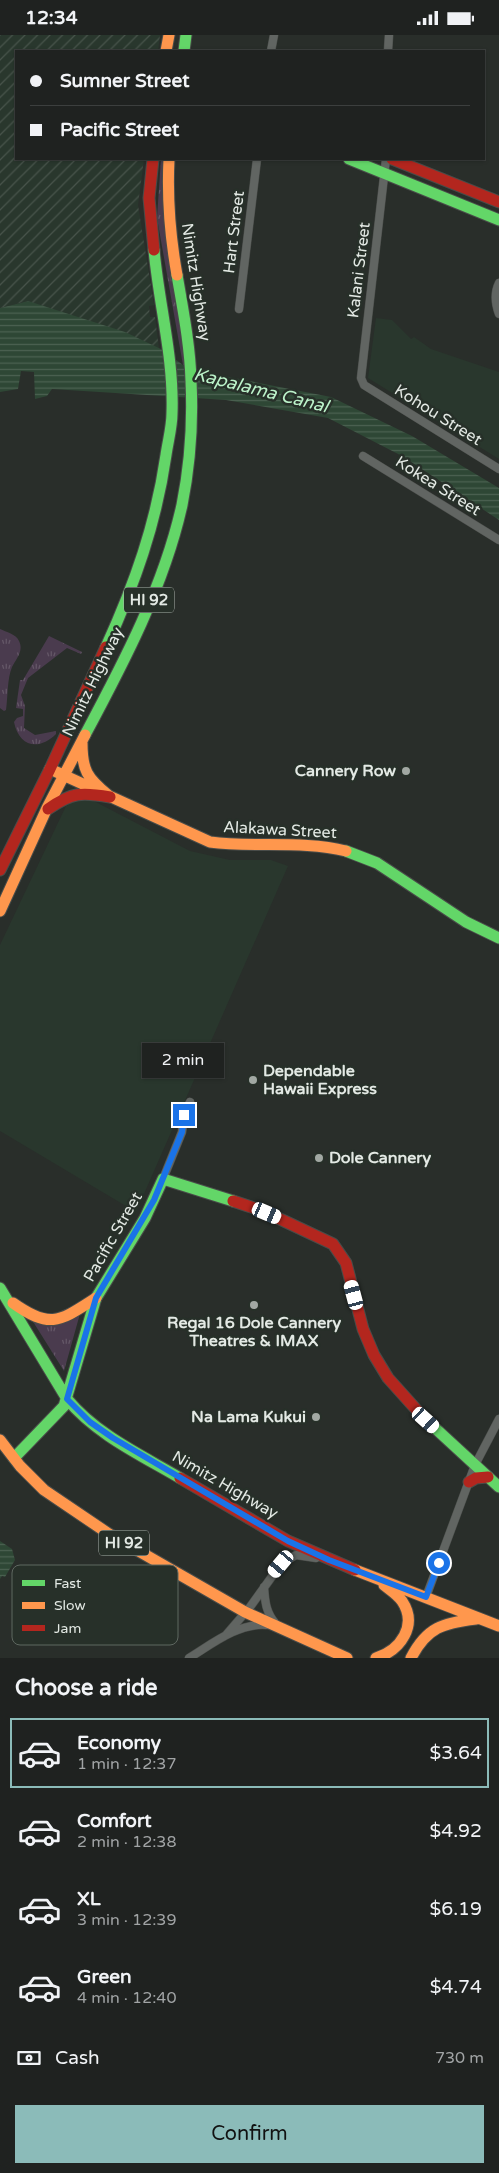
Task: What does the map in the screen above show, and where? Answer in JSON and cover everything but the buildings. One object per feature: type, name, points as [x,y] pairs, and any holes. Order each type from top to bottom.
[{"type":"main road","points":[[166,50],[169,35]]},
{"type":"main road","points":[[184,50],[186,35]]},
{"type":"main road","name":"Nimitz Highway","points":[[0,870],[50,769],[130,593],[148,542],[161,489],[172,414],[169,348],[156,275],[149,198],[153,160]]},
{"type":"main road","name":"Nimitz Highway","points":[[0,911],[143,614],[168,551],[183,494],[192,411],[191,355],[168,215],[170,160]]},
{"type":"main road","points":[[352,160],[499,220]]},
{"type":"main road","points":[[394,160],[499,202]]},
{"type":"main road","points":[[82,742],[82,763],[86,775],[110,797]]},
{"type":"main road","name":"Alakawa Street","points":[[50,769],[210,842],[238,846],[316,846],[352,852],[378,863],[466,922],[499,938]]},
{"type":"main road","points":[[48,809],[69,795],[81,791],[110,797]]},
{"type":"main road","points":[[162,1179],[263,1211],[333,1244],[341,1253],[346,1263],[363,1329],[384,1373],[412,1407],[499,1487]]},
{"type":"main road","name":"Pacific Street","points":[[14,1459],[64,1407],[96,1298],[145,1218],[162,1179]]},
{"type":"main road","points":[[2,1292],[26,1313],[39,1319],[50,1321],[69,1316],[96,1298]]},
{"type":"main road","name":"Nimitz Highway","points":[[2,1292],[67,1399],[90,1422],[113,1438],[268,1529],[329,1560],[499,1626]]},
{"type":"main road","name":"HI 92","points":[[0,1440],[14,1459],[44,1489],[87,1520],[164,1565]]},
{"type":"main road","points":[[469,1482],[476,1478],[488,1477]]},
{"type":"main road","name":"HI 92","points":[[178,1573],[245,1612],[286,1632],[348,1658]]},
{"type":"main road","points":[[373,1577],[394,1593],[406,1609],[409,1621],[407,1634],[398,1655],[376,1658]]},
{"type":"main road","points":[[411,1658],[420,1641],[434,1628],[454,1621],[479,1618]]},
{"type":"street","points":[[271,50],[274,35]]},
{"type":"street","points":[[388,50],[389,35]]},
{"type":"street","name":"Hart Street","points":[[239,309],[257,160]]},
{"type":"street","name":"Kalani Street","points":[[364,385],[361,378],[367,315],[386,160]]},
{"type":"street","points":[[499,283],[495,290],[499,314]]},
{"type":"street","name":"Kohou Street","points":[[364,385],[499,469]]},
{"type":"street","name":"Kokea Street","points":[[363,456],[499,540]]},
{"type":"street","name":"Pacific Street","points":[[162,1179],[182,1132],[184,1115],[190,1103]]},
{"type":"street","points":[[426,1597],[475,1465],[499,1419]]},
{"type":"street","points":[[226,1635],[281,1564],[291,1557],[302,1555],[329,1560]]},
{"type":"street","points":[[264,1587],[265,1605],[268,1614],[274,1623],[286,1632]]},
{"type":"street","points":[[189,1658],[226,1635],[253,1625],[271,1625]]},
{"type":"shaded area","points":[[0,35],[160,35],[158,50],[15,50],[15,160],[144,160],[138,205],[154,305],[149,306],[150,317],[155,317],[159,349],[27,301],[0,308]]},
{"type":"shaded area","points":[[376,318],[392,320],[411,339],[414,337],[431,349],[499,372],[499,459],[368,378]]},
{"type":"shaded area","points":[[88,798],[190,851],[230,860],[271,860],[288,866],[136,1212],[0,1131],[0,945],[66,806],[74,801]]},
{"type":"green space","points":[[161,160],[165,160],[192,367],[183,365],[157,218]]},
{"type":"green space","points":[[0,629],[16,637],[21,648],[10,672],[6,710],[4,711],[0,708]]},
{"type":"green space","points":[[49,636],[82,652],[81,654],[67,648],[28,678],[21,695],[25,706],[24,728],[35,735],[56,731],[56,734],[43,743],[30,744],[20,737],[14,722],[17,718],[23,716],[23,709],[16,708],[20,680],[23,680]]},
{"type":"green space","points":[[81,1310],[64,1371],[32,1320]]},
{"type":"water","name":"Kapalama Canal","points":[[28,301],[125,332],[163,350],[183,365],[219,375],[331,397],[412,436],[499,488],[499,520],[402,456],[328,418],[226,400],[52,389],[47,396],[35,399],[34,372],[21,371],[18,389],[0,392],[0,308]]},
{"type":"water","points":[[0,1541],[12,1549],[15,1560],[5,1577],[2,1576],[0,1579]]},
{"type":"traffic: fast","points":[[184,50],[186,35]]},
{"type":"traffic: fast","points":[[351,160],[499,220]]},
{"type":"traffic: fast","points":[[106,647],[135,576],[150,529],[162,480],[171,423],[171,372],[154,250]]},
{"type":"traffic: fast","points":[[85,735],[128,652],[154,594],[165,565],[182,505],[189,459],[192,396],[188,341],[177,275]]},
{"type":"traffic: fast","points":[[346,851],[377,863],[466,922],[499,938]]},
{"type":"traffic: fast","points":[[14,1458],[64,1406],[96,1298],[145,1218],[163,1179],[233,1201]]},
{"type":"traffic: fast","points":[[0,1288],[67,1399],[79,1412],[106,1434],[180,1478]]},
{"type":"traffic: fast","points":[[423,1417],[499,1487]]},
{"type":"traffic: slow","points":[[166,50],[169,35]]},
{"type":"traffic: slow","points":[[169,160],[168,189],[177,275]]},
{"type":"traffic: slow","points":[[0,911],[47,808],[85,735]]},
{"type":"traffic: slow","points":[[82,743],[83,760],[87,773],[108,795]]},
{"type":"traffic: slow","points":[[50,769],[210,842],[313,846],[346,851]]},
{"type":"traffic: slow","points":[[13,1303],[37,1317],[55,1319],[64,1317],[96,1298]]},
{"type":"traffic: slow","points":[[0,1440],[20,1466],[44,1490],[109,1534],[163,1565]]},
{"type":"traffic: slow","points":[[355,1570],[499,1626]]},
{"type":"traffic: slow","points":[[178,1574],[245,1612],[347,1658]]},
{"type":"traffic: slow","points":[[376,1658],[393,1649],[399,1643],[404,1635],[408,1619],[407,1610],[402,1601],[384,1585]]},
{"type":"traffic: slow","points":[[411,1658],[423,1639],[437,1628],[454,1622],[476,1619]]},
{"type":"traffic: jam","points":[[153,160],[149,198],[154,250]]},
{"type":"traffic: jam","points":[[394,160],[499,202]]},
{"type":"traffic: jam","points":[[0,870],[50,769],[106,647]]},
{"type":"traffic: jam","points":[[48,809],[71,796],[92,794],[110,797]]},
{"type":"traffic: jam","points":[[233,1201],[263,1211],[333,1244],[346,1263],[363,1329],[374,1355],[388,1378],[423,1417]]},
{"type":"traffic: jam","points":[[469,1482],[476,1478],[488,1477]]},
{"type":"traffic: jam","points":[[180,1478],[288,1541],[355,1570]]},
{"type":"place","name":"Cannery Row","points":[[406,771]]},
{"type":"place","name":"Dependable Hawaii Express","points":[[253,1080]]},
{"type":"place","name":"Dole Cannery","points":[[319,1158]]},
{"type":"place","name":"Regal 16 Dole Cannery Theatres & IMAX","points":[[254,1305]]},
{"type":"place","name":"Na Lama Kukui","points":[[316,1417]]},
{"type":"route","points":[[184,1115],[182,1132],[154,1200],[140,1227],[96,1298],[67,1399],[77,1411],[102,1432],[288,1541],[329,1560],[426,1597],[439,1563]]}]
